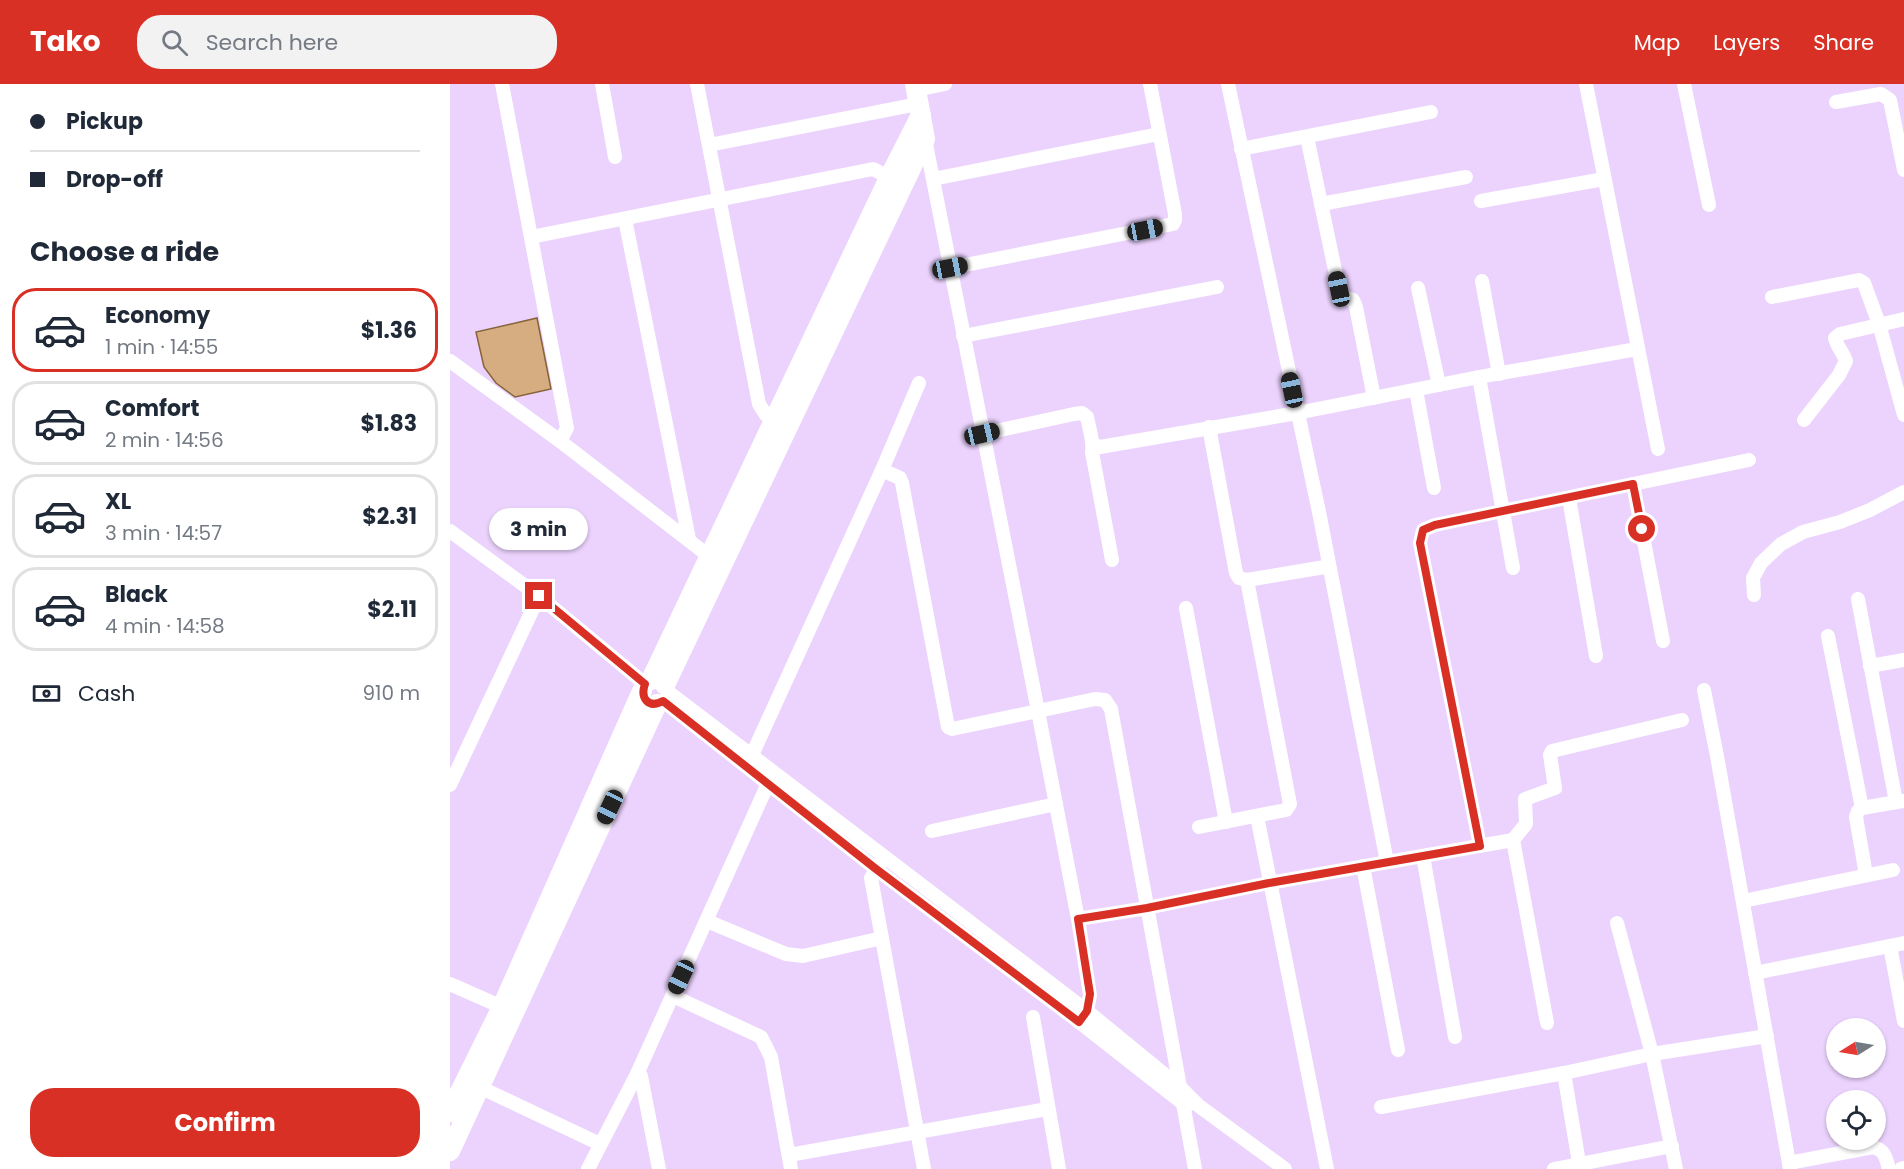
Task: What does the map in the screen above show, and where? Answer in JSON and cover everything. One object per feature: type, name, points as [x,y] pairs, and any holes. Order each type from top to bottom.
[{"type":"street","points":[[502,84],[567,428],[560,441]]},
{"type":"street","points":[[602,84],[615,156]]},
{"type":"street","points":[[697,84],[759,404],[780,425]]},
{"type":"street","points":[[709,145],[917,98],[945,84]]},
{"type":"street","points":[[950,268],[1173,224],[1175,214],[1150,84]]},
{"type":"street","points":[[1228,84],[1319,512],[1387,862]]},
{"type":"street","points":[[1586,84],[1658,448]]},
{"type":"street","points":[[1684,84],[1709,206]]},
{"type":"street","points":[[1836,102],[1881,94],[1886,96],[1890,100],[1904,170]]},
{"type":"street","points":[[917,98],[1078,919],[1090,994],[1083,1016]]},
{"type":"street","points":[[896,181],[917,98]]},
{"type":"street","points":[[1241,149],[1431,112]]},
{"type":"street","points":[[933,179],[1159,134]]},
{"type":"street","points":[[1307,137],[1339,289],[1343,297],[1353,300],[1356,307],[1374,398]]},
{"type":"street","points":[[450,1151],[473,1084],[715,561],[896,181],[925,139]]},
{"type":"street","points":[[531,237],[873,169],[896,181]]},
{"type":"street","points":[[1321,204],[1466,177]]},
{"type":"street","points":[[1481,201],[1604,179]]},
{"type":"street","points":[[625,219],[689,539]]},
{"type":"street","points":[[1772,297],[1859,280],[1864,282],[1879,324],[1904,415]]},
{"type":"street","points":[[1482,281],[1499,374]]},
{"type":"street","points":[[963,336],[1217,287]]},
{"type":"street","points":[[1418,288],[1439,385]]},
{"type":"street","points":[[1804,420],[1839,375],[1846,361],[1835,338],[1840,334],[1904,319]]},
{"type":"street","points":[[1094,445],[1100,447],[1297,413],[1479,377],[1637,350]]},
{"type":"street","points":[[450,361],[560,441],[715,561]]},
{"type":"street","points":[[1479,377],[1514,568]]},
{"type":"street","points":[[752,755],[882,470],[919,383]]},
{"type":"street","points":[[1416,390],[1434,488]]},
{"type":"street","points":[[982,434],[1082,413],[1087,417],[1090,437],[1094,445],[1092,452],[1112,560]]},
{"type":"street","points":[[1209,427],[1236,573],[1239,578],[1247,580],[1324,567]]},
{"type":"street","points":[[1480,846],[1420,543],[1423,530],[1435,525],[1749,460]]},
{"type":"street","points":[[882,470],[900,478],[902,483],[948,727],[952,729],[1095,699],[1105,700],[1111,709],[1195,1169]]},
{"type":"street","points":[[1633,484],[1663,641]]},
{"type":"street","points":[[1754,595],[1753,578],[1761,563],[1781,544],[1803,532],[1840,522],[1870,510],[1904,492]]},
{"type":"street","points":[[1569,498],[1596,656]]},
{"type":"street","points":[[450,531],[539,596],[656,691],[771,777],[884,856],[1083,1016],[1185,1105],[1199,1106]]},
{"type":"street","points":[[1199,827],[1286,810],[1290,804],[1247,580]]},
{"type":"street","points":[[450,785],[539,596]]},
{"type":"street","points":[[1858,599],[1870,666],[1900,801],[1862,808],[1858,811],[1856,817],[1866,875]]},
{"type":"street","points":[[1186,608],[1226,822]]},
{"type":"street","points":[[1828,636],[1862,808]]},
{"type":"street","points":[[1870,666],[1904,660]]},
{"type":"street","points":[[1704,690],[1790,1166],[1873,1147],[1880,1149],[1884,1154],[1889,1169]]},
{"type":"street","points":[[656,691],[752,755],[771,777],[876,869],[1083,1016],[1285,1169]]},
{"type":"street","points":[[1078,919],[1513,840],[1526,824],[1525,799],[1555,788],[1550,755],[1552,751],[1682,720]]},
{"type":"street","points":[[588,1169],[637,1074],[771,777]]},
{"type":"street","points":[[932,831],[1056,804]]},
{"type":"street","points":[[1257,816],[1327,1169]]},
{"type":"street","points":[[1513,840],[1547,1023]]},
{"type":"street","points":[[884,856],[871,878],[924,1169]]},
{"type":"street","points":[[1423,856],[1455,1037]]},
{"type":"street","points":[[1363,866],[1398,1050]]},
{"type":"street","points":[[1743,901],[1893,870]]},
{"type":"street","points":[[707,921],[786,954],[802,956],[882,938]]},
{"type":"street","points":[[1617,923],[1652,1054],[1676,1169]]},
{"type":"street","points":[[1755,973],[1897,945],[1904,1021]]},
{"type":"street","points":[[450,984],[508,1010]]},
{"type":"street","points":[[673,996],[761,1037],[771,1057],[790,1162],[917,1132],[1047,1109]]},
{"type":"street","points":[[1033,1017],[1059,1169]]},
{"type":"street","points":[[1381,1107],[1652,1054],[1767,1036]]},
{"type":"street","points":[[1564,1073],[1580,1166]]},
{"type":"street","points":[[637,1074],[641,1076],[659,1169]]},
{"type":"street","points":[[450,1112],[473,1084]]},
{"type":"street","points":[[473,1084],[600,1144]]},
{"type":"street","points":[[1554,1169],[1580,1166],[1672,1146]]},
{"type":"building","points":[[537,318],[551,389],[515,397],[496,383],[484,367],[476,332]]},
{"type":"route","points":[[539,596],[645,684],[642,691],[644,699],[657,704],[663,701],[876,869],[1079,1022],[1087,1011],[1090,994],[1078,919],[1480,846],[1420,543],[1423,530],[1435,525],[1633,484],[1642,529]]}]
